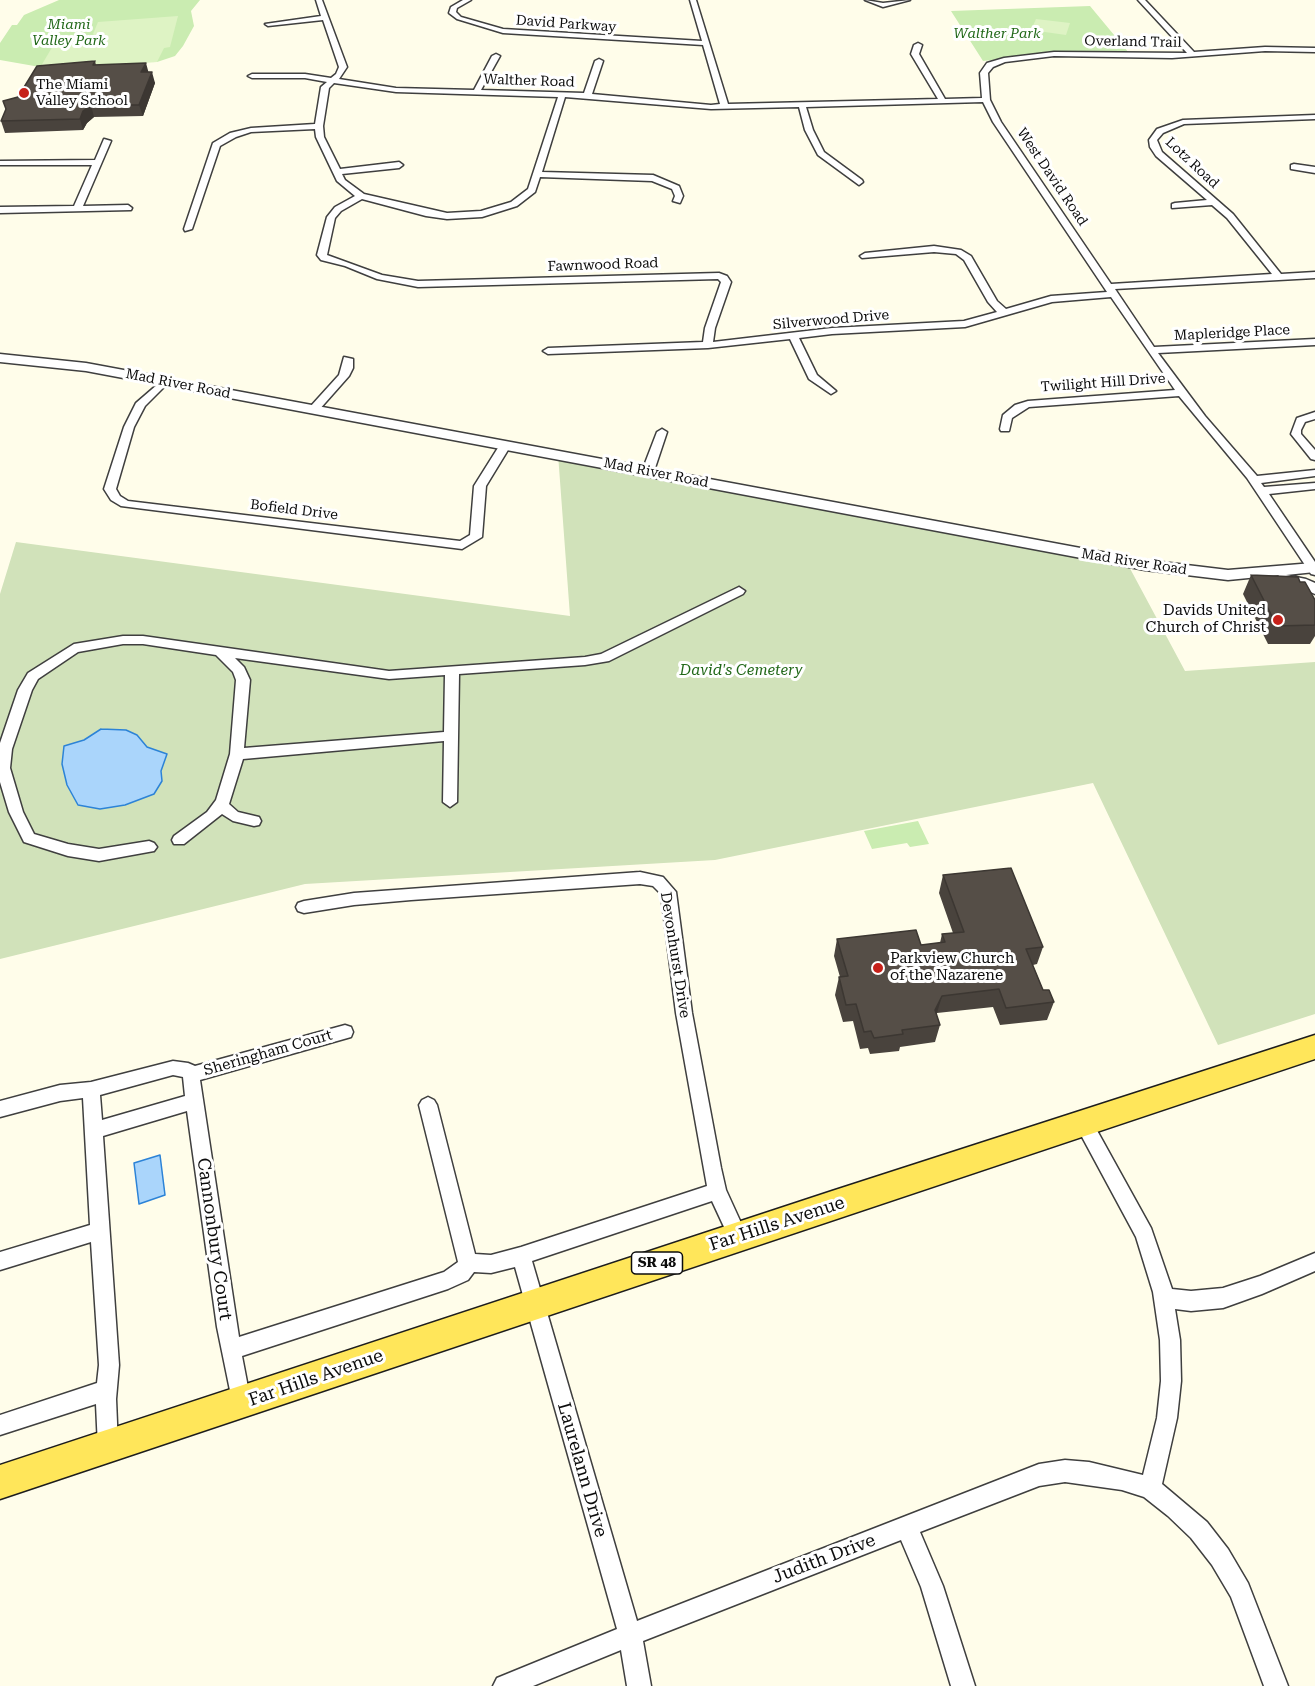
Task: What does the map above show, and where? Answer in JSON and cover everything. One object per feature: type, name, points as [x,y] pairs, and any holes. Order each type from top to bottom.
[{"type":"main road","name":"Far Hills Avenue","points":[[0,1482],[1315,1047]]},
{"type":"street","points":[[319,0],[343,64],[342,71],[325,87],[323,93],[319,126],[322,144],[345,185],[361,196],[435,214],[474,215],[502,209],[522,200],[532,190],[562,95]]},
{"type":"street","name":"David Parkway","points":[[468,0],[454,7],[452,13],[459,18],[503,32],[705,43]]},
{"type":"street","points":[[693,0],[725,107],[987,100]]},
{"type":"street","points":[[868,0],[883,5],[907,0]]},
{"type":"street","points":[[1141,0],[1193,55]]},
{"type":"street","points":[[268,24],[326,18]]},
{"type":"street","points":[[918,45],[915,54],[943,101]]},
{"type":"street","name":"Overland Trail","points":[[987,100],[984,71],[990,65],[1004,60],[1065,54],[1193,55],[1265,49],[1315,50]]},
{"type":"street","points":[[476,93],[496,56]]},
{"type":"street","points":[[587,96],[599,61]]},
{"type":"street","name":"Walther Road","points":[[252,76],[305,76],[396,90],[587,96],[725,107]]},
{"type":"street","name":"West David Road","points":[[987,100],[997,122],[1151,350],[1181,393],[1253,480],[1314,569]]},
{"type":"street","points":[[802,105],[808,130],[821,153],[859,182]]},
{"type":"street","name":"Lotz Road","points":[[1279,277],[1239,225],[1156,151],[1153,140],[1160,130],[1173,124],[1199,120],[1315,117]]},
{"type":"street","points":[[188,228],[213,148],[219,142],[251,130],[319,126]]},
{"type":"street","points":[[77,209],[107,141]]},
{"type":"street","points":[[0,163],[98,162]]},
{"type":"street","points":[[337,172],[399,165]]},
{"type":"street","points":[[1294,167],[1311,170],[1315,179]]},
{"type":"street","points":[[538,174],[652,178],[669,183],[676,188],[679,196],[677,201]]},
{"type":"street","name":"Fawnwood Road","points":[[361,196],[338,209],[331,217],[322,257],[380,277],[412,284],[709,274],[723,278]]},
{"type":"street","points":[[1175,206],[1214,202]]},
{"type":"street","points":[[0,210],[128,208]]},
{"type":"street","points":[[865,256],[934,249],[958,252],[968,258],[993,302],[1004,314]]},
{"type":"street","points":[[708,345],[710,328],[726,282],[723,278],[734,272]]},
{"type":"street","name":"Silverwood Drive","points":[[548,351],[708,345],[849,330],[965,324],[1059,297],[1315,275]]},
{"type":"street","points":[[794,336],[813,377],[831,391]]},
{"type":"street","name":"Mapleridge Place","points":[[1151,350],[1315,342]]},
{"type":"street","name":"Mad River Road","points":[[0,358],[86,366],[1145,565],[1228,575],[1314,569]]},
{"type":"street","points":[[314,409],[344,376],[348,359]]},
{"type":"street","name":"Bofield Drive","points":[[165,381],[134,413],[110,489],[117,500],[138,506],[449,545],[468,543],[476,537],[480,486],[505,445]]},
{"type":"street","name":"Twilight Hill Drive","points":[[1005,429],[1007,417],[1028,404],[1181,393]]},
{"type":"street","points":[[1315,415],[1301,420],[1296,430],[1315,457]]},
{"type":"street","points":[[648,471],[662,432]]},
{"type":"street","points":[[1253,480],[1315,473]]},
{"type":"street","points":[[1261,492],[1315,486]]},
{"type":"street","points":[[1228,575],[1290,579],[1315,589]]},
{"type":"street","points":[[149,847],[99,855],[68,850],[29,838],[16,812],[3,768],[5,749],[25,690],[33,676],[74,648],[123,640],[143,640],[389,675],[585,661],[604,658],[740,591]]},
{"type":"street","points":[[179,840],[212,816],[221,805],[231,781],[237,754],[243,680],[241,674],[219,651]]},
{"type":"street","points":[[241,674],[275,660]]},
{"type":"street","points":[[450,802],[452,671]]},
{"type":"street","points":[[237,754],[451,736]]},
{"type":"street","points":[[221,805],[233,816],[254,821]]},
{"type":"street","name":"Devonhurst Drive","points":[[304,907],[354,899],[411,894],[640,878],[658,881],[668,892],[684,1013],[717,1191],[738,1236]]},
{"type":"street","name":"Sheringham Court","points":[[191,1075],[345,1032]]},
{"type":"street","points":[[0,1109],[60,1093],[91,1090],[173,1068],[181,1067],[188,1070],[191,1075]]},
{"type":"street","name":"Cannonbury Court","points":[[191,1075],[240,1403]]},
{"type":"street","points":[[91,1090],[108,1356],[108,1447]]},
{"type":"street","points":[[92,1131],[194,1101]]},
{"type":"street","points":[[428,1105],[465,1257],[470,1263],[491,1264],[521,1256],[717,1191]]},
{"type":"street","points":[[1083,1122],[1144,1234],[1164,1298],[1170,1340],[1171,1381],[1167,1418],[1150,1488],[1191,1523],[1220,1557],[1240,1591],[1276,1686]]},
{"type":"street","points":[[0,1261],[99,1232]]},
{"type":"street","name":"Laurelann Drive","points":[[521,1256],[630,1635],[639,1686]]},
{"type":"street","points":[[1164,1298],[1191,1301],[1223,1298],[1262,1285],[1315,1262]]},
{"type":"street","points":[[231,1350],[448,1280],[461,1273],[470,1263]]},
{"type":"street","points":[[0,1425],[107,1390]]},
{"type":"street","name":"Judith Drive","points":[[505,1686],[1039,1475],[1065,1471],[1089,1473],[1122,1479],[1150,1488]]},
{"type":"street","points":[[906,1526],[932,1586],[963,1686]]},
{"type":"green space","name":"Miami Valley Park","points":[[59,0],[200,0],[191,11],[194,26],[183,46],[175,56],[157,62],[40,67],[0,60],[0,43],[12,25],[17,25],[24,15]]},
{"type":"green space","name":"Walther Park","points":[[1090,6],[1129,53],[1052,53],[983,61],[951,11]]},
{"type":"green space","points":[[178,16],[170,47],[164,48],[157,62],[41,66],[57,39],[96,37],[93,34],[98,22]]},
{"type":"green space","points":[[1036,19],[1070,23],[1066,35],[1031,30]]},
{"type":"green space","name":"David's Cemetery","points":[[558,454],[1126,561],[1185,671],[1315,662],[1315,1014],[1218,1045],[1093,783],[715,860],[305,884],[0,959],[0,594],[16,542],[570,616]]},
{"type":"green space","points":[[918,821],[929,844],[910,847],[907,843],[872,849],[864,831]]},
{"type":"water","points":[[101,729],[126,730],[137,735],[147,747],[167,754],[161,771],[162,781],[154,794],[125,805],[100,809],[78,805],[67,785],[62,764],[64,746],[84,740]]},
{"type":"water","points":[[160,1155],[165,1195],[139,1204],[134,1163]]},
{"type":"building","name":"The Miami Valley School","points":[[95,61],[93,65],[146,63],[141,72],[152,72],[139,105],[91,105],[83,111],[80,119],[1,121],[6,109],[3,101],[18,97],[37,66]]},
{"type":"building","points":[[1251,575],[1298,577],[1300,582],[1305,582],[1315,600],[1315,625],[1277,626]]},
{"type":"building","name":"Parkview Church of the Nazarene","points":[[1011,868],[1043,947],[1026,949],[1043,990],[1049,990],[1054,1002],[1006,1008],[999,989],[942,996],[935,1010],[940,1025],[902,1030],[903,1034],[874,1038],[871,1031],[864,1032],[856,1004],[846,1005],[839,977],[848,976],[837,939],[916,930],[921,945],[945,942],[942,934],[964,932],[943,875]]},
{"type":"place","name":"The Miami Valley School","points":[[24,93]]},
{"type":"place","name":"Davids United Church of Christ","points":[[1278,620]]},
{"type":"place","name":"Parkview Church of the Nazarene","points":[[878,968]]}]
